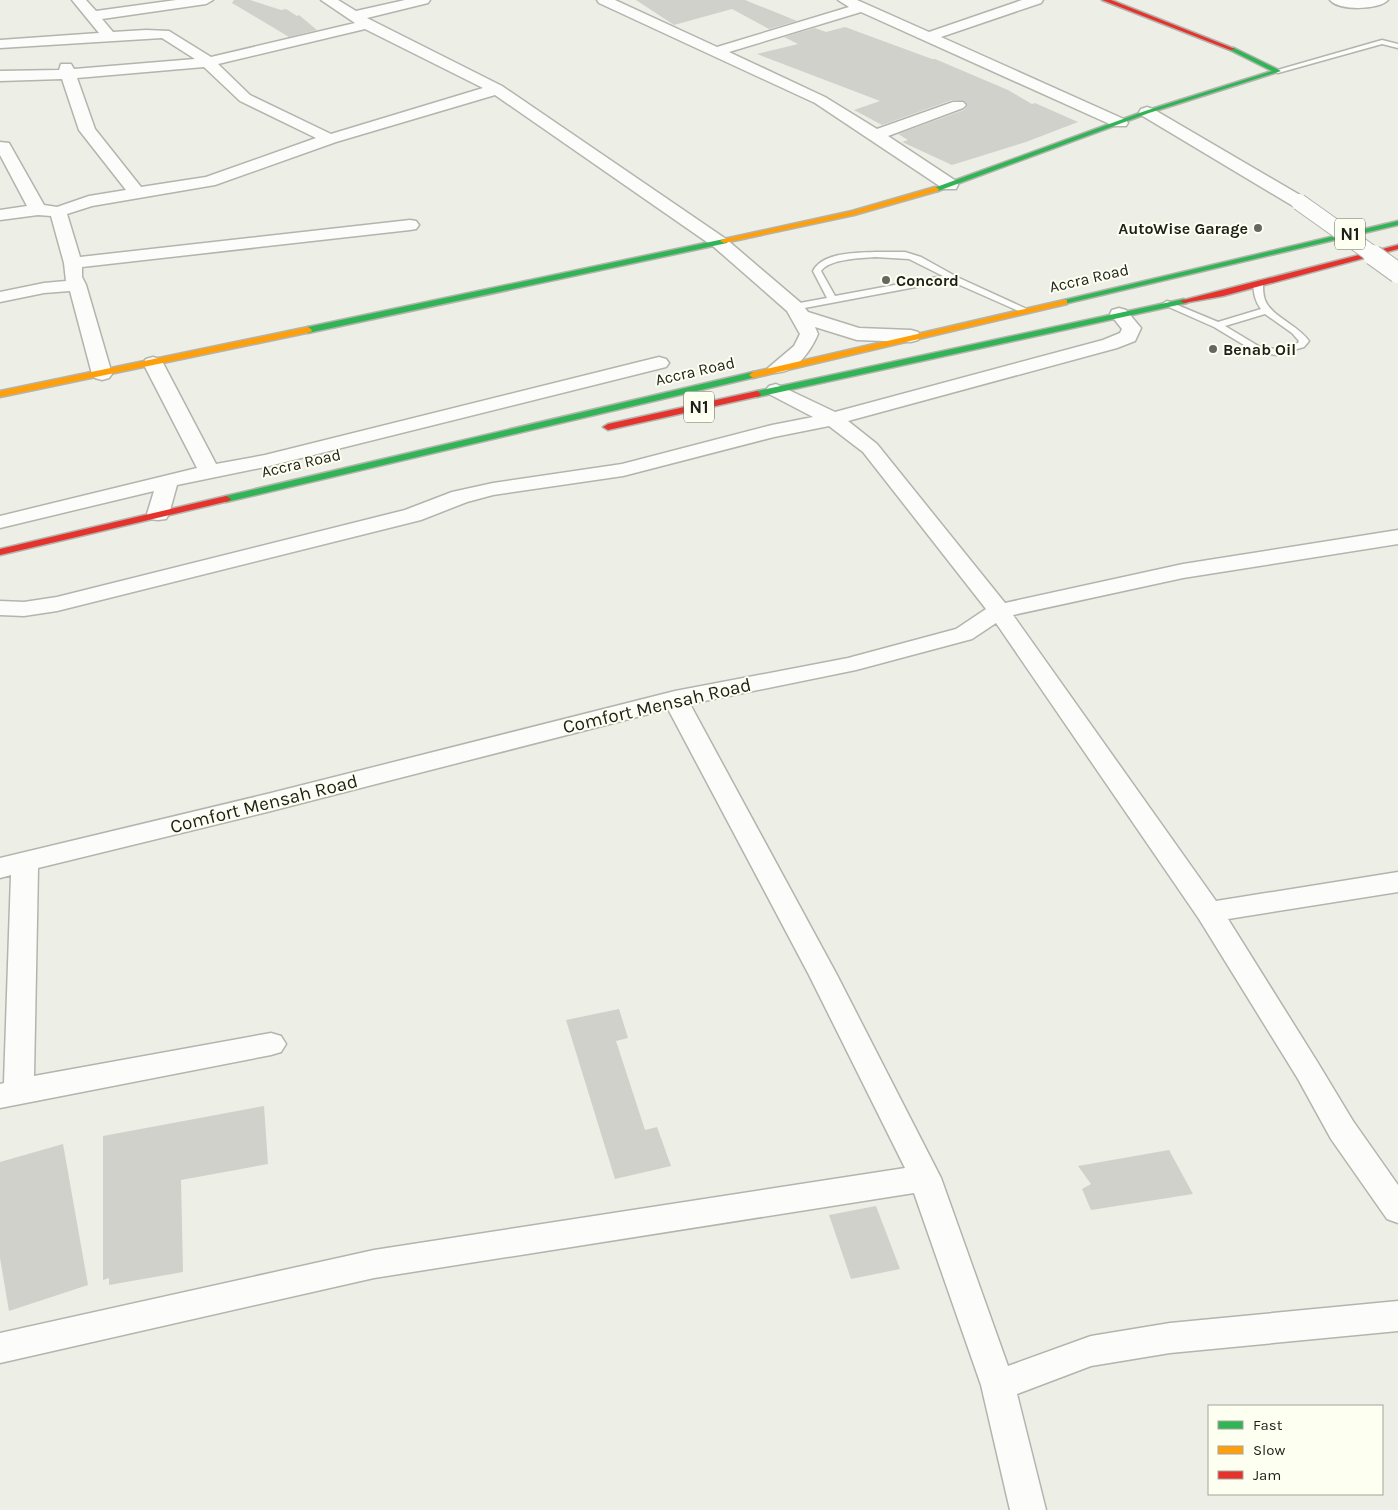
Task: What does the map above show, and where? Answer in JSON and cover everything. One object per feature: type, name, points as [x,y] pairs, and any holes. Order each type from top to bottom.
[{"type":"main road","points":[[1105,0],[1244,53],[1278,71]]},
{"type":"main road","points":[[0,394],[102,374],[378,313],[720,242],[854,212],[950,186],[1147,112],[1278,71]]},
{"type":"main road","name":"Accra Road","points":[[595,430],[777,379],[910,336],[1398,223]]},
{"type":"main road","name":"Accra Road","points":[[0,552],[158,514],[777,379],[1167,304],[1258,284],[1398,247]]},
{"type":"street","points":[[79,0],[110,37]]},
{"type":"street","points":[[92,16],[206,0]]},
{"type":"street","points":[[328,0],[361,20],[497,89],[720,242],[798,312],[857,334],[910,336]]},
{"type":"street","points":[[0,76],[208,62],[361,20],[423,0]]},
{"type":"street","points":[[604,0],[820,100],[950,186]]},
{"type":"street","points":[[845,0],[1120,123]]},
{"type":"street","points":[[928,36],[1036,0]]},
{"type":"street","points":[[1337,0],[1350,4],[1362,4],[1381,0]]},
{"type":"street","points":[[714,52],[861,8]]},
{"type":"street","points":[[0,44],[164,34],[208,62],[245,98],[330,139]]},
{"type":"street","points":[[68,71],[87,130],[138,194]]},
{"type":"street","points":[[0,215],[38,210],[58,212],[89,201],[209,182],[330,139],[497,89]]},
{"type":"street","points":[[875,135],[958,105]]},
{"type":"street","points":[[1147,112],[1299,202],[1398,272]]},
{"type":"street","points":[[4,146],[38,210]]},
{"type":"street","points":[[58,212],[73,263],[73,277],[77,285],[102,374]]},
{"type":"street","points":[[73,263],[410,225]]},
{"type":"street","points":[[0,297],[44,288],[77,285]]},
{"type":"street","points":[[798,312],[809,334],[802,349],[777,379],[870,448],[1000,611],[1209,912],[1308,1071],[1342,1130],[1398,1210]]},
{"type":"street","points":[[0,608],[24,609],[57,604],[413,515],[460,497],[493,489],[623,470],[772,431],[833,419],[1110,344],[1128,337],[1132,328],[1119,314]]},
{"type":"street","points":[[153,363],[209,471]]},
{"type":"street","points":[[0,522],[209,471],[265,461],[659,363]]},
{"type":"street","points":[[158,514],[167,482]]},
{"type":"street","points":[[1000,611],[1183,571],[1398,537]]},
{"type":"street","name":"Comfort Mensah Road","points":[[12,865],[267,804],[675,699],[848,665],[964,634],[1000,611]]},
{"type":"street","points":[[675,699],[823,975],[925,1178],[998,1385],[1028,1510]]},
{"type":"street","points":[[12,865],[9,1094],[271,1044]]},
{"type":"street","points":[[1209,912],[1398,882]]},
{"type":"street","points":[[0,1348],[374,1264],[925,1178]]},
{"type":"street","points":[[998,1385],[1091,1351],[1161,1339],[1398,1316]]},
{"type":"lane","points":[[1278,71],[1382,42],[1398,46]]},
{"type":"lane","points":[[833,301],[817,271],[822,265],[869,254],[906,255],[921,260],[954,279],[1024,310]]},
{"type":"lane","points":[[798,312],[833,301],[929,281],[954,279]]},
{"type":"lane","points":[[1167,304],[1217,325],[1257,350],[1276,352],[1301,345],[1304,341],[1301,336],[1261,303],[1258,284]]},
{"type":"lane","points":[[1217,325],[1268,310]]},
{"type":"building","points":[[234,0],[250,0],[281,10],[286,9],[297,16],[299,15],[317,30],[289,37],[232,3]]},
{"type":"building","points":[[636,0],[745,0],[797,21],[769,29],[732,9],[674,25]]},
{"type":"building","points":[[845,27],[935,59],[1008,90],[1032,104],[1035,103],[1078,122],[1026,142],[952,165],[902,142],[908,140],[898,134],[964,110],[968,105],[964,101],[952,100],[882,125],[854,110],[880,101],[757,54],[798,44],[784,37],[815,28],[826,32]]},
{"type":"building","points":[[619,1009],[628,1038],[616,1041],[645,1130],[657,1127],[671,1166],[615,1179],[566,1020]]},
{"type":"building","points":[[264,1106],[268,1164],[181,1180],[183,1272],[109,1285],[109,1278],[103,1280],[103,1136]]},
{"type":"building","points":[[63,1144],[88,1285],[9,1311],[0,1258],[0,1162]]},
{"type":"building","points":[[1169,1150],[1193,1194],[1091,1210],[1082,1189],[1091,1184],[1078,1166]]},
{"type":"building","points":[[876,1206],[900,1269],[851,1279],[829,1215]]},
{"type":"traffic: fast","points":[[935,189],[1147,112],[1278,71],[1232,49]]},
{"type":"traffic: fast","points":[[1064,302],[1398,223]]},
{"type":"traffic: fast","points":[[308,330],[724,241]]},
{"type":"traffic: fast","points":[[757,394],[1184,301]]},
{"type":"traffic: fast","points":[[226,499],[753,375]]},
{"type":"traffic: slow","points":[[724,241],[854,213],[935,189]]},
{"type":"traffic: slow","points":[[753,375],[1064,302]]},
{"type":"traffic: slow","points":[[0,394],[308,330]]},
{"type":"traffic: jam","points":[[1105,0],[1232,49]]},
{"type":"traffic: jam","points":[[1184,301],[1220,294],[1398,247]]},
{"type":"traffic: jam","points":[[608,427],[757,394]]},
{"type":"traffic: jam","points":[[0,552],[226,499]]},
{"type":"place","name":"AutoWise Garage","points":[[1258,228]]},
{"type":"place","name":"Concord","points":[[886,280]]},
{"type":"place","name":"Benab Oil","points":[[1213,349]]}]
